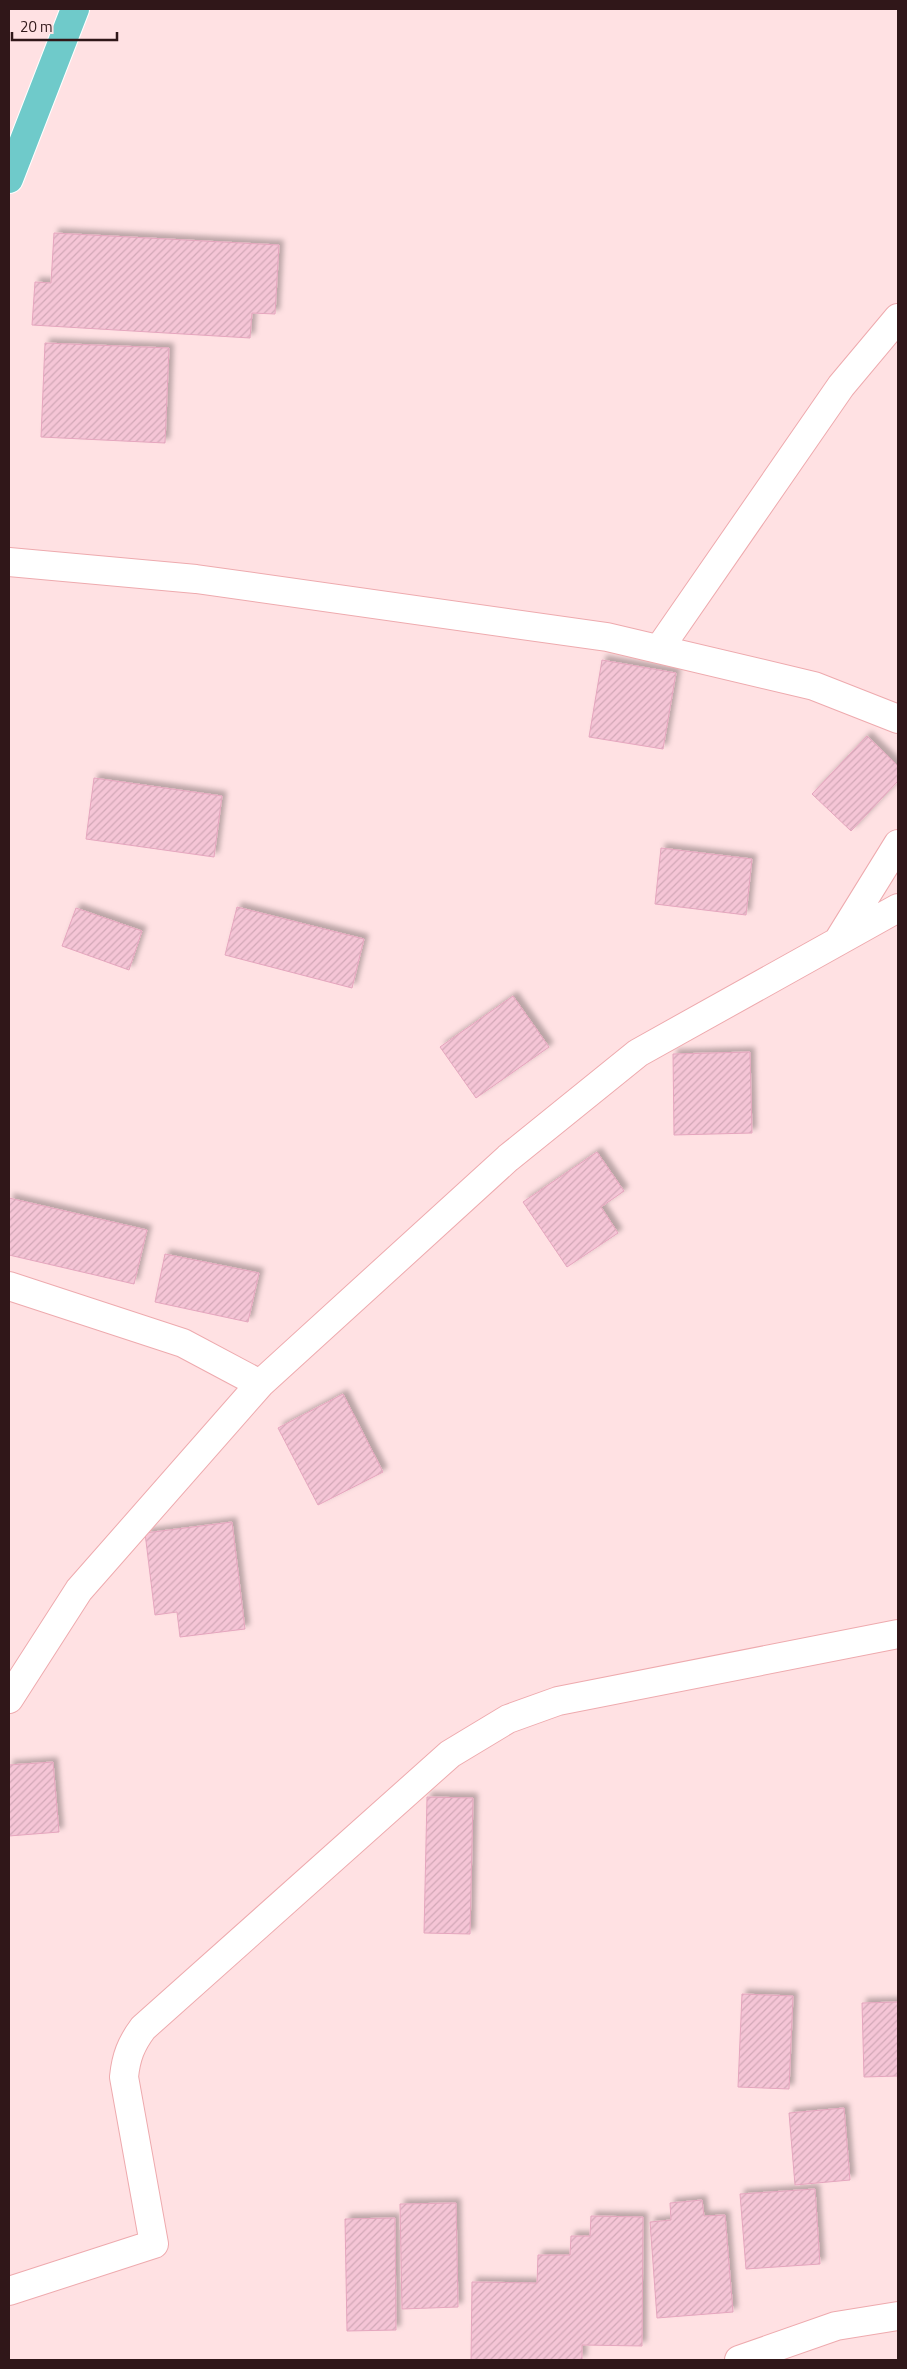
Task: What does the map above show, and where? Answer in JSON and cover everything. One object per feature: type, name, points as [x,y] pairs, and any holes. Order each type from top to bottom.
[{"type":"highway","points":[[9,179],[74,9]]},
{"type":"street","points":[[659,649],[841,386],[898,318]]},
{"type":"street","points":[[9,562],[196,579],[607,637],[814,686],[898,719]]},
{"type":"street","points":[[838,942],[898,844]]},
{"type":"street","points":[[9,1699],[79,1590],[260,1384],[508,1158],[638,1053],[898,908]]},
{"type":"street","points":[[9,1286],[183,1343],[260,1384]]},
{"type":"street","points":[[9,2290],[154,2244],[124,2077],[129,2050],[135,2038],[143,2028],[450,1754],[508,1719],[558,1701],[898,1634]]},
{"type":"street","points":[[738,2360],[836,2326],[898,2316]]},
{"type":"building","points":[[54,233],[279,245],[275,314],[252,313],[250,338],[32,325],[35,282],[51,283]]},
{"type":"building","points":[[45,343],[169,348],[165,443],[41,437]]},
{"type":"building","points":[[602,660],[676,673],[663,749],[589,737]]},
{"type":"building","points":[[867,736],[898,766],[898,781],[851,831],[812,794]]},
{"type":"building","points":[[94,778],[222,796],[214,857],[86,839]]},
{"type":"building","points":[[661,848],[752,859],[746,915],[655,904]]},
{"type":"building","points":[[237,907],[364,939],[352,988],[225,955]]},
{"type":"building","points":[[76,908],[142,931],[129,970],[62,946]]},
{"type":"building","points":[[513,996],[549,1047],[476,1098],[440,1047]]},
{"type":"building","points":[[750,1052],[752,1133],[674,1135],[673,1054]]},
{"type":"building","points":[[597,1152],[624,1191],[601,1207],[618,1233],[567,1267],[523,1202]]},
{"type":"building","points":[[9,1198],[147,1230],[134,1284],[9,1255]]},
{"type":"building","points":[[165,1254],[259,1273],[248,1322],[155,1302]]},
{"type":"building","points":[[343,1394],[383,1472],[318,1505],[278,1428]]},
{"type":"building","points":[[232,1522],[245,1629],[180,1637],[177,1612],[155,1615],[145,1533]]},
{"type":"building","points":[[53,1762],[59,1832],[9,1836],[9,1765]]},
{"type":"building","points":[[427,1797],[473,1798],[470,1934],[424,1933]]},
{"type":"building","points":[[742,1994],[793,1996],[789,2089],[738,2087]]},
{"type":"building","points":[[898,2002],[898,2076],[864,2077],[862,2003]]},
{"type":"building","points":[[844,2108],[850,2180],[795,2185],[789,2113]]},
{"type":"building","points":[[815,2189],[820,2264],[746,2269],[740,2194]]},
{"type":"building","points":[[702,2200],[704,2216],[725,2215],[733,2312],[657,2318],[650,2222],[671,2220],[670,2203]]},
{"type":"building","points":[[456,2203],[458,2307],[402,2309],[400,2204]]},
{"type":"building","points":[[591,2216],[643,2217],[642,2346],[582,2345],[582,2360],[471,2360],[472,2282],[537,2283],[538,2255],[570,2255],[571,2236],[590,2236]]},
{"type":"building","points":[[395,2218],[396,2330],[347,2331],[345,2219]]}]
